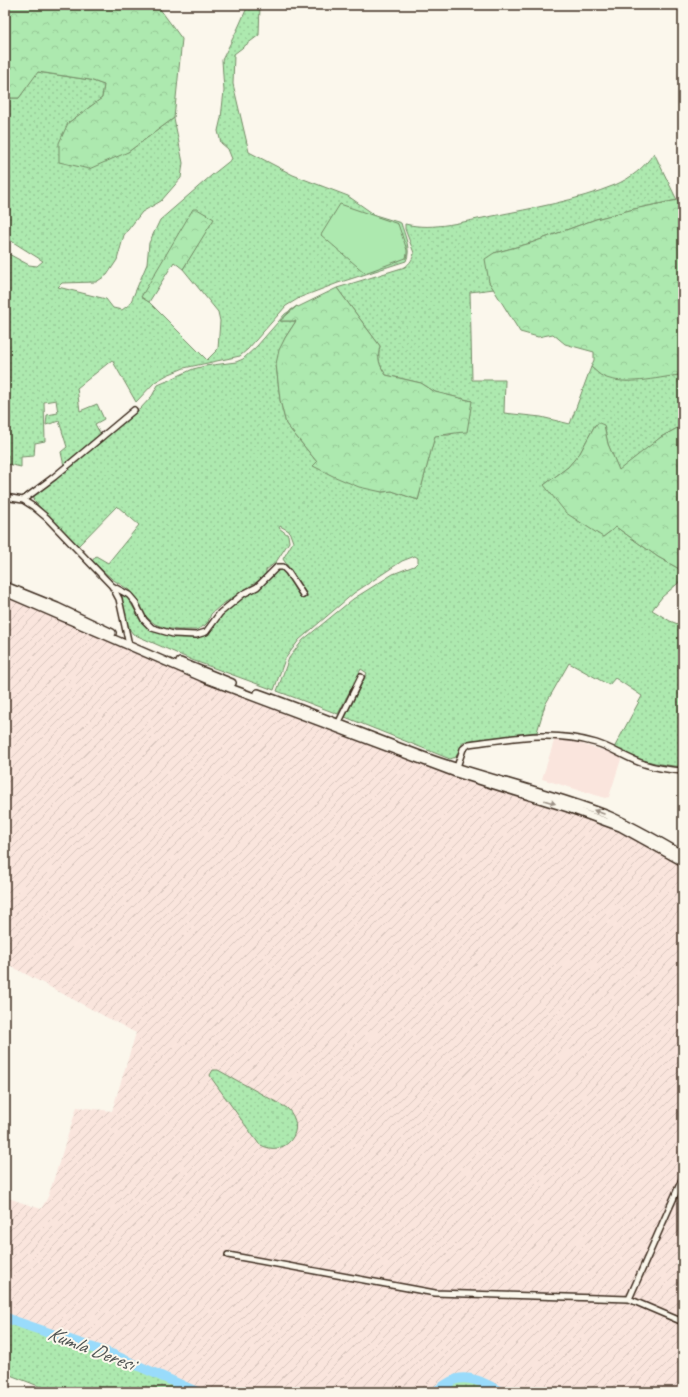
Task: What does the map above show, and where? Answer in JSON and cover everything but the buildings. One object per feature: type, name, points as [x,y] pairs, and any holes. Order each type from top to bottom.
[{"type":"main road","points":[[5,586],[57,607],[128,642]]},
{"type":"main road","points":[[5,592],[338,725],[456,770],[620,827],[683,862]]},
{"type":"main road","points":[[456,770],[568,801],[610,816],[647,834],[683,855]]},
{"type":"street","points":[[24,500],[134,410]]},
{"type":"street","points":[[5,497],[24,500],[47,518],[112,586],[129,595],[135,602],[144,620],[152,628],[181,635],[196,635],[206,632],[220,613],[243,594],[256,587],[277,567],[283,567],[288,572],[303,596]]},
{"type":"street","points":[[112,586],[118,599],[128,642]]},
{"type":"street","points":[[338,725],[361,677]]},
{"type":"street","points":[[456,770],[463,749],[469,744],[537,735],[553,735],[596,743],[613,749],[644,764],[683,771]]},
{"type":"street","points":[[629,1299],[683,1177]]},
{"type":"street","points":[[228,1255],[435,1293],[629,1299],[683,1322]]},
{"type":"shaded area","points":[[5,595],[170,668],[447,774],[473,779],[611,825],[683,865],[683,1392],[502,1392],[467,1378],[453,1380],[435,1392],[197,1392],[114,1355],[5,1317],[5,1197],[41,1209],[48,1197],[77,1107],[112,1111],[136,1033],[5,963]]},
{"type":"shaded area","points":[[555,738],[579,743],[622,756],[609,797],[605,798],[542,779]]},
{"type":"green space","points":[[5,5],[157,5],[182,39],[174,118],[128,152],[89,169],[59,162],[59,143],[68,123],[102,98],[104,85],[90,80],[38,72],[19,98],[5,98]]},
{"type":"green space","points":[[250,5],[260,5],[259,35],[234,54],[233,84],[249,152],[293,175],[348,196],[375,215],[401,223],[408,247],[408,257],[406,261],[338,283],[301,297],[286,306],[240,356],[184,368],[167,375],[155,382],[136,402],[112,360],[77,388],[80,411],[97,404],[104,419],[95,424],[101,435],[64,466],[61,452],[67,447],[59,421],[46,425],[47,415],[58,413],[56,400],[44,402],[45,441],[35,443],[34,456],[21,457],[21,467],[8,464],[8,455],[5,455],[5,252],[29,265],[37,266],[43,261],[5,237],[5,98],[19,98],[37,72],[90,80],[104,85],[102,98],[68,123],[128,152],[174,118],[183,163],[181,178],[161,201],[142,212],[124,235],[117,260],[107,275],[96,282],[62,283],[58,287],[106,299],[113,308],[122,310],[130,304],[147,264],[149,243],[160,220],[232,159],[228,149],[221,143],[218,131],[224,91],[222,60],[246,10]],"holes":[[[213,219],[183,269],[218,312],[220,321],[218,349],[207,360],[149,302],[141,297]]]},
{"type":"green space","points":[[654,153],[677,200],[596,219],[531,243],[494,253],[489,282],[494,289],[470,292],[472,380],[505,380],[504,413],[541,417],[570,424],[591,367],[602,376],[627,381],[679,375],[683,373],[683,425],[661,437],[619,471],[608,444],[604,426],[595,425],[580,453],[568,467],[544,485],[603,537],[616,527],[658,557],[683,571],[683,579],[662,597],[652,610],[670,621],[683,626],[683,767],[664,765],[648,761],[614,748],[642,696],[615,678],[609,685],[569,663],[545,705],[537,732],[466,741],[463,742],[456,757],[450,759],[345,717],[367,673],[361,669],[338,714],[277,691],[289,658],[303,640],[353,599],[393,574],[414,566],[418,562],[418,558],[415,556],[402,561],[354,593],[299,640],[285,659],[274,690],[192,660],[133,634],[126,621],[122,596],[126,596],[142,621],[171,634],[206,632],[232,606],[280,568],[287,573],[303,599],[308,596],[283,559],[293,542],[289,531],[280,526],[279,528],[288,535],[289,542],[276,562],[266,570],[266,573],[261,579],[220,606],[211,614],[208,622],[204,626],[196,630],[178,630],[165,628],[150,620],[141,611],[129,590],[112,579],[92,561],[96,556],[108,563],[139,525],[117,506],[78,546],[33,500],[35,494],[140,409],[152,396],[158,385],[193,369],[236,362],[243,359],[257,346],[285,314],[297,306],[281,321],[296,321],[285,338],[276,364],[280,400],[286,424],[317,462],[314,465],[382,492],[392,491],[418,500],[435,435],[449,435],[456,432],[472,401],[435,392],[421,383],[386,375],[379,361],[380,346],[337,288],[405,267],[412,259],[414,253],[405,229],[405,224],[416,226],[438,226],[570,200],[600,191],[626,179],[637,172]]},
{"type":"green space","points":[[683,199],[683,373],[679,375],[631,381],[612,380],[602,376],[591,367],[594,360],[594,352],[565,344],[553,334],[538,337],[520,332],[489,282],[485,259],[494,253],[531,243],[596,219],[634,209]]},
{"type":"green space","points":[[340,204],[398,224],[407,250],[406,258],[365,273],[321,235]]},
{"type":"green space","points":[[193,209],[197,209],[214,219],[183,269],[174,262],[149,302],[141,297]]},
{"type":"green space","points":[[337,288],[380,346],[379,361],[386,375],[421,383],[435,392],[472,401],[467,432],[435,436],[418,500],[392,491],[382,492],[359,487],[313,466],[317,462],[286,424],[280,400],[276,364],[279,350],[296,321],[280,321],[297,306],[298,307]]},
{"type":"green space","points":[[599,423],[604,425],[608,444],[619,470],[661,437],[683,425],[683,571],[658,557],[616,527],[603,537],[566,513],[544,485],[568,467],[580,453],[595,425]]},
{"type":"green space","points":[[213,1070],[218,1070],[287,1108],[293,1116],[296,1125],[295,1133],[291,1140],[285,1145],[277,1148],[269,1148],[259,1144],[212,1079],[210,1075]]},
{"type":"green space","points":[[5,1317],[114,1355],[197,1392],[54,1392],[5,1373]]},
{"type":"green space","points":[[462,1378],[477,1381],[502,1392],[435,1392],[453,1380]]},
{"type":"waterway","name":"Kumla Deresi","points":[[5,1317],[114,1355],[197,1392]]},
{"type":"waterway","name":"Kumla Deresi","points":[[435,1392],[451,1381],[463,1378],[469,1378],[502,1392]]}]
